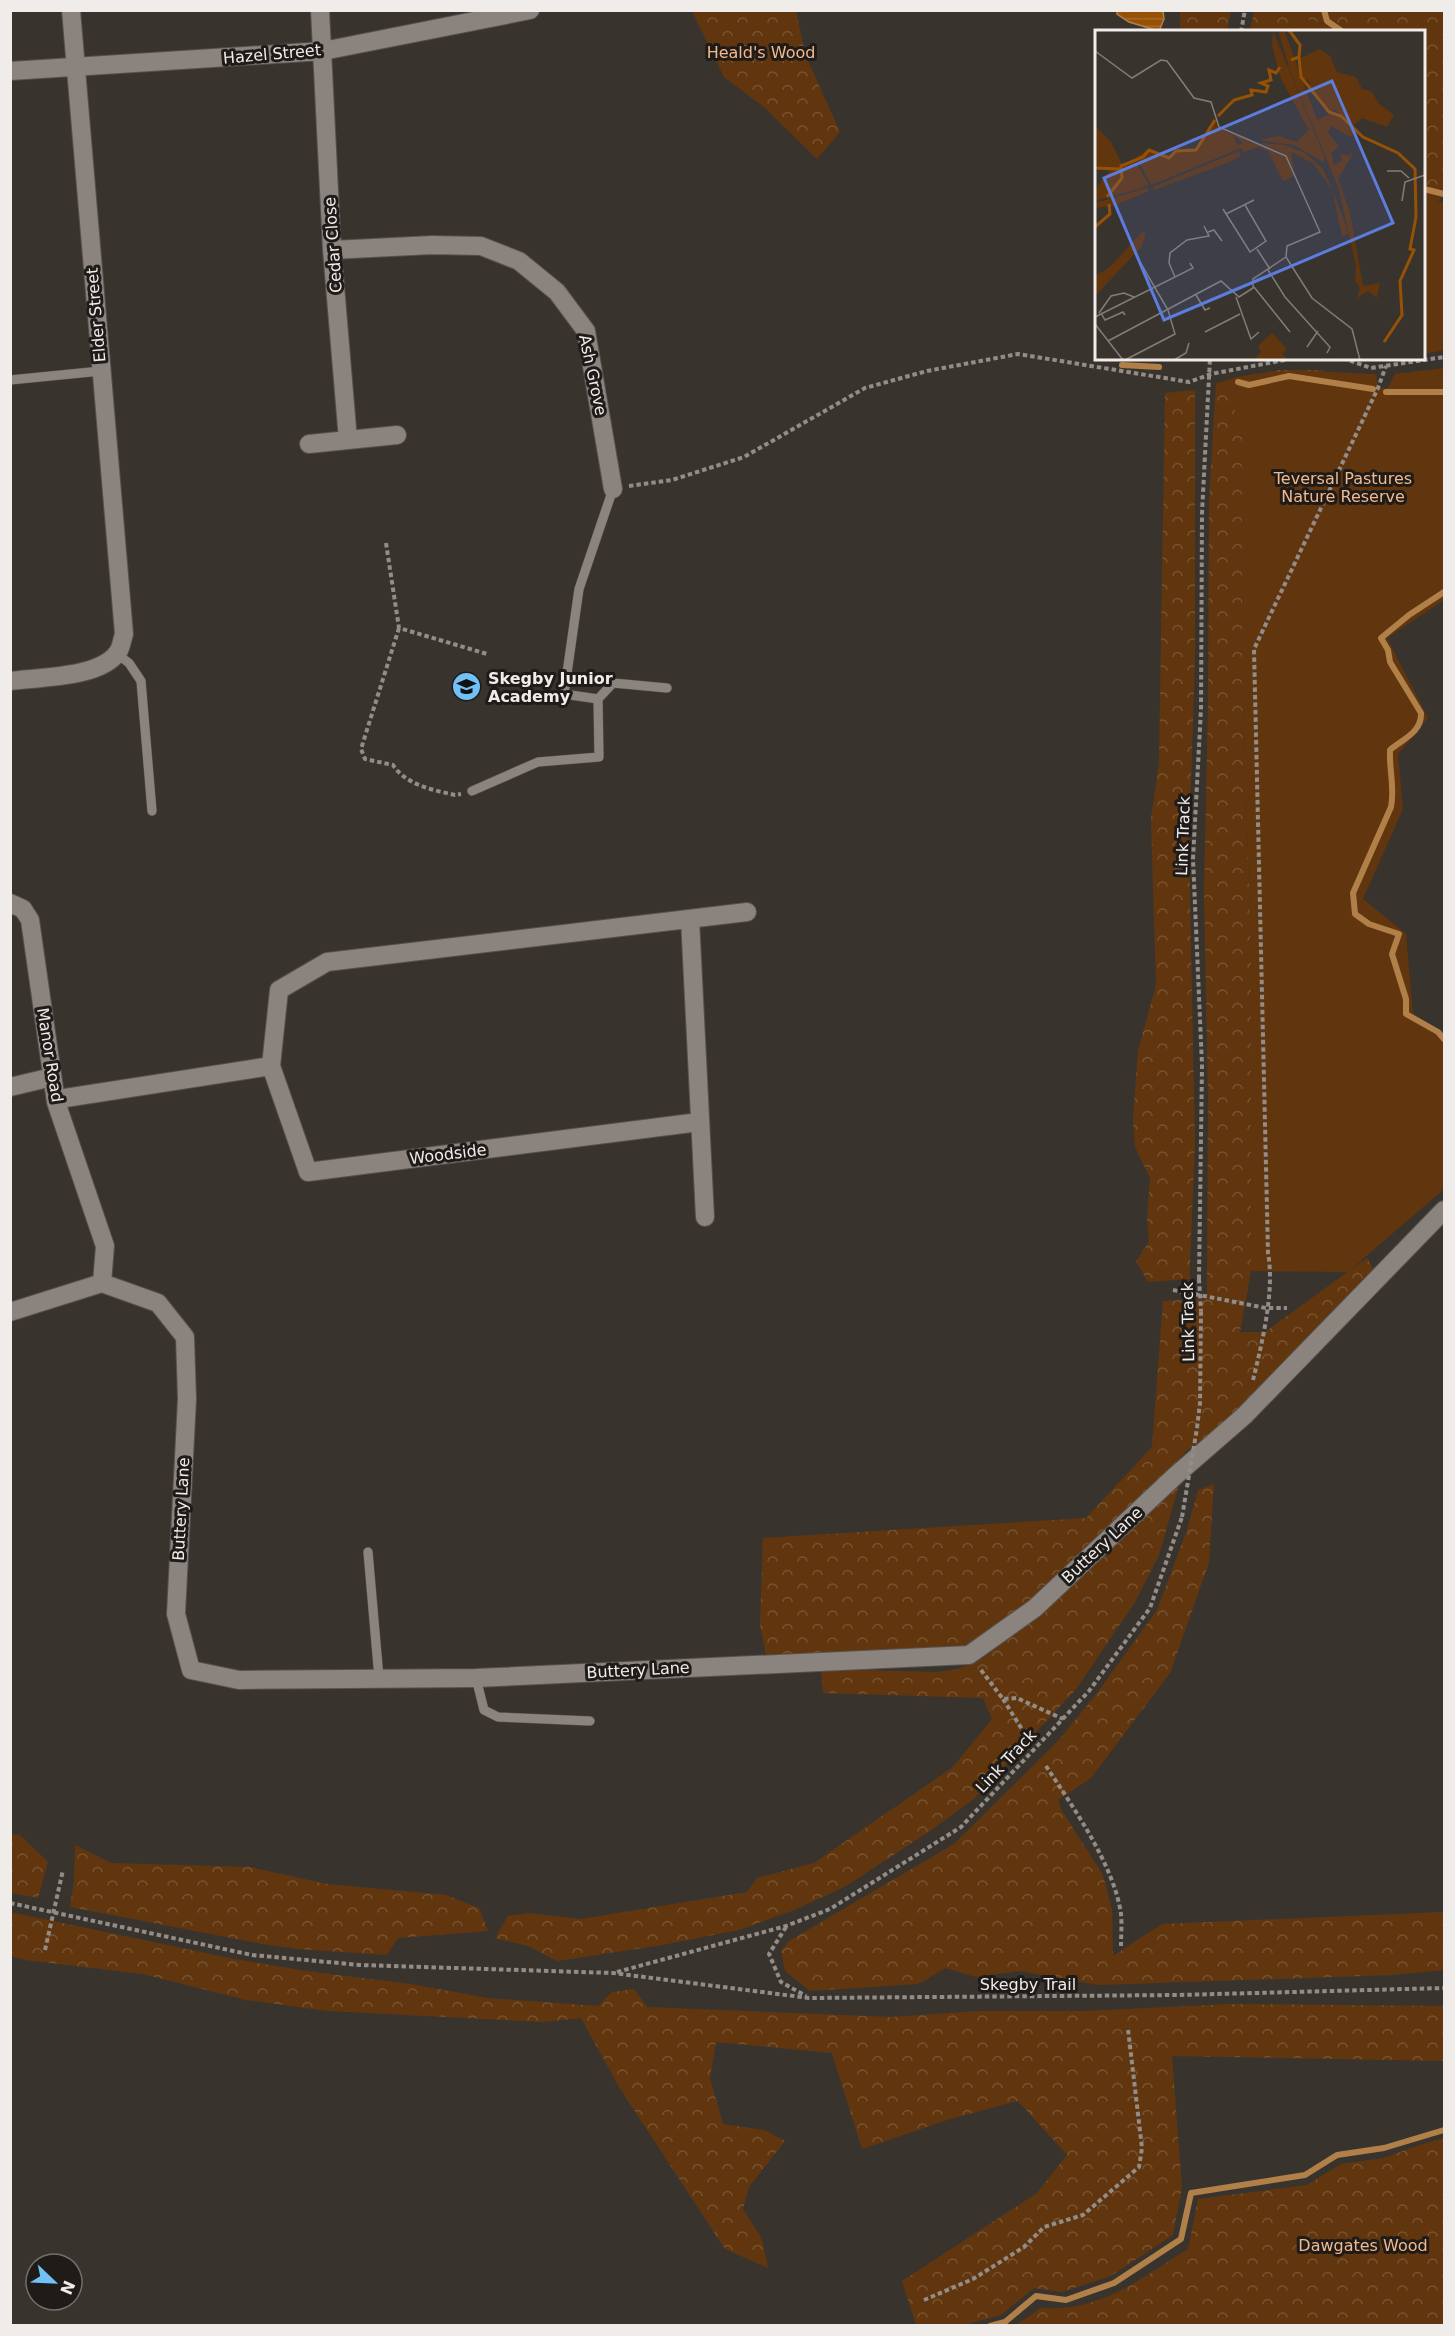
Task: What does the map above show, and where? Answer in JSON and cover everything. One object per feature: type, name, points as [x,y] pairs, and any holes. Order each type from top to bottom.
[{"type":"street","name":"Elder Street","points":[[71,10],[100,371],[119,561],[124,634],[117,654]]},
{"type":"street","name":"Cedar Close","points":[[320,10],[332,250],[348,440]]},
{"type":"street","name":"Hazel Street","points":[[10,71],[323,51],[530,10]]},
{"type":"street","name":"Ash Grove","points":[[332,250],[432,244],[481,246],[519,261],[557,292],[586,331],[613,489]]},
{"type":"street","points":[[309,444],[397,435]]},
{"type":"street","points":[[10,681],[85,672],[105,665],[117,654]]},
{"type":"street","name":"Manor Road","points":[[10,903],[22,909],[30,920],[56,1102],[105,1246],[102,1282]]},
{"type":"street","name":"Woodside","points":[[699,1122],[308,1172],[271,1066],[279,990],[327,962],[747,912]]},
{"type":"street","points":[[690,919],[705,1217]]},
{"type":"street","points":[[56,1102],[65,1098],[271,1066]]},
{"type":"street","points":[[10,1088],[52,1077]]},
{"type":"street","name":"Buttery Lane","points":[[102,1282],[158,1303],[185,1337],[187,1399],[176,1614],[191,1670],[239,1680],[476,1678],[969,1655],[1035,1608],[1175,1476],[1244,1416],[1444,1210]]},
{"type":"street","points":[[10,1312],[102,1282]]},
{"type":"lane","points":[[10,380],[100,371]]},
{"type":"lane","points":[[598,699],[564,694],[579,589],[607,514],[613,489]]},
{"type":"lane","points":[[117,654],[129,663],[141,681],[152,811]]},
{"type":"lane","points":[[472,791],[538,762],[599,758],[598,699],[613,683],[667,688]]},
{"type":"lane","points":[[368,1552],[380,1678]]},
{"type":"lane","points":[[476,1678],[484,1710],[498,1717],[590,1721]]},
{"type":"path","points":[[1241,30],[1245,10]]},
{"type":"path","points":[[613,489],[672,480],[744,457],[865,388],[927,371],[1018,354],[1189,382],[1209,373],[1284,360]]},
{"type":"path","points":[[1425,360],[1444,357]]},
{"type":"path","name":"Link Track","points":[[613,1973],[786,1926],[830,1909],[961,1827],[1089,1691],[1149,1608],[1182,1517],[1200,1403],[1202,1065],[1193,859],[1201,709],[1202,513],[1210,360]]},
{"type":"path","points":[[1349,360],[1371,368],[1425,360]]},
{"type":"path","points":[[1251,1385],[1265,1332],[1266,1308],[1272,1274],[1268,1253],[1254,649],[1378,388],[1386,366]]},
{"type":"path","points":[[386,543],[399,628],[361,749],[365,759],[393,765],[398,772],[415,784],[455,795],[472,791]]},
{"type":"path","points":[[399,628],[487,654]]},
{"type":"path","points":[[1173,1290],[1266,1308],[1287,1308]]},
{"type":"path","points":[[969,1655],[1003,1699],[1025,1734]]},
{"type":"path","points":[[1003,1699],[1017,1698],[1063,1719]]},
{"type":"path","points":[[1046,1766],[1070,1803],[1107,1870],[1121,1913],[1121,1946]]},
{"type":"path","points":[[45,1950],[63,1870]]},
{"type":"path","points":[[10,1903],[252,1955],[360,1965],[613,1973]]},
{"type":"path","points":[[786,1926],[769,1954],[781,1982],[809,1998]]},
{"type":"path","name":"Skegby Trail","points":[[613,1973],[809,1998],[1179,1995],[1444,1988]]},
{"type":"path","points":[[924,2300],[973,2279],[1024,2247],[1044,2227],[1083,2215],[1139,2167],[1142,2148],[1128,2029]]},
{"type":"green space","name":"Heald's Wood","points":[[692,11],[796,11],[805,54],[840,132],[817,159],[765,108],[724,77]]},
{"type":"green space","points":[[1180,11],[1231,11],[1227,30],[1180,30]]},
{"type":"green space","points":[[1254,11],[1444,11],[1444,195],[1437,203],[1425,186],[1425,30],[1353,30],[1305,19],[1304,30],[1250,30]]},
{"type":"green space","points":[[1304,19],[1353,30],[1304,30]]},
{"type":"green space","points":[[1425,186],[1437,202],[1444,202],[1444,350],[1425,354]]},
{"type":"green space","name":"Teversal Pastures Nature Reserve","points":[[1444,368],[1444,600],[1387,638],[1428,718],[1398,754],[1403,809],[1363,899],[1406,934],[1413,1014],[1444,1033],[1444,1189],[1348,1272],[1251,1271],[1251,949],[1242,668],[1242,436],[1226,380],[1282,372],[1376,374],[1378,388],[1388,388],[1395,374]]},
{"type":"green space","points":[[1279,370],[1325,370],[1242,436],[1242,668],[1251,949],[1252,1191],[1251,1271],[1240,1332],[1265,1332],[1367,1258],[1373,1269],[1230,1420],[1187,1450],[1163,1477],[1030,1604],[965,1650],[766,1655],[760,1624],[763,1538],[1086,1518],[1152,1447],[1163,1301],[1207,1299],[1208,1097],[1204,892],[1209,501],[1216,383]]},
{"type":"green space","points":[[1195,390],[1195,655],[1189,848],[1195,1142],[1190,1279],[1148,1282],[1136,1261],[1149,1242],[1147,1217],[1150,1178],[1135,1147],[1133,1118],[1138,1051],[1156,985],[1151,819],[1159,762],[1165,393]]},
{"type":"green space","points":[[1214,1484],[1209,1563],[1170,1673],[1091,1778],[1058,1800],[1062,1811],[1103,1875],[1112,1910],[1113,1956],[1162,1924],[1444,1912],[1444,1970],[1393,1975],[1098,1985],[1020,1971],[976,1977],[946,1968],[918,1984],[810,1991],[785,1971],[781,1951],[789,1941],[954,1844],[1058,1741],[1098,1692],[1157,1610],[1187,1530],[1198,1490]]},
{"type":"green space","points":[[1179,1485],[1159,1555],[1135,1602],[1077,1688],[975,1798],[930,1831],[846,1886],[797,1909],[739,1930],[662,1945],[557,1961],[528,1946],[495,1938],[508,1916],[529,1913],[581,1919],[747,1892],[757,1878],[814,1863],[953,1767],[992,1719],[983,1698],[823,1693],[821,1669],[937,1672],[958,1669],[983,1658],[1042,1612]]},
{"type":"green space","points":[[11,1834],[20,1835],[48,1862],[38,1898],[11,1893]]},
{"type":"green space","points":[[75,1845],[111,1863],[250,1867],[327,1884],[446,1895],[479,1908],[488,1931],[398,1938],[387,1955],[298,1949],[262,1944],[70,1907],[74,1880]]},
{"type":"green space","points":[[10,1912],[234,1959],[306,1971],[411,1984],[488,1998],[598,2006],[612,1992],[634,1989],[647,2007],[891,2017],[978,2011],[1084,2011],[1231,2004],[1444,2006],[1444,2061],[1172,2056],[1182,2188],[1173,2235],[1111,2276],[1062,2292],[1034,2288],[1001,2315],[963,2325],[916,2325],[902,2281],[1037,2193],[1067,2155],[1018,2101],[950,2119],[862,2149],[832,2053],[716,2042],[710,2078],[723,2124],[764,2130],[785,2141],[749,2187],[743,2209],[762,2239],[768,2268],[725,2249],[619,2087],[581,2018],[543,2022],[328,2011],[246,2000],[143,1974],[25,1960],[11,1956]]},
{"type":"green space","name":"Dawgates Wood","points":[[1444,2138],[1444,2325],[1016,2325],[1041,2308],[1082,2305],[1101,2299],[1136,2282],[1188,2249],[1198,2199],[1307,2185],[1341,2164],[1384,2158]]},
{"type":"shaded area","points":[[1117,11],[1163,11],[1164,19],[1159,30],[1156,30],[1129,22],[1117,14]]},
{"type":"waterway","points":[[1324,10],[1327,21],[1340,30]]},
{"type":"waterway","points":[[1425,189],[1444,194]]},
{"type":"waterway","points":[[1122,365],[1159,367]]},
{"type":"waterway","points":[[1238,382],[1249,385],[1289,376],[1373,389]]},
{"type":"waterway","points":[[1386,392],[1444,392]]},
{"type":"waterway","points":[[1444,592],[1409,615],[1381,638],[1388,650],[1390,662],[1421,713],[1415,730],[1390,750],[1391,807],[1353,893],[1355,914],[1369,924],[1399,934],[1392,954],[1406,999],[1406,1014],[1438,1032],[1444,1039]]},
{"type":"waterway","points":[[990,2326],[1005,2322],[1036,2296],[1066,2300],[1114,2283],[1181,2239],[1191,2193],[1305,2175],[1337,2155],[1384,2148],[1444,2130]]},
{"type":"place","name":"Skegby Junior Academy","points":[[467,687]]}]
